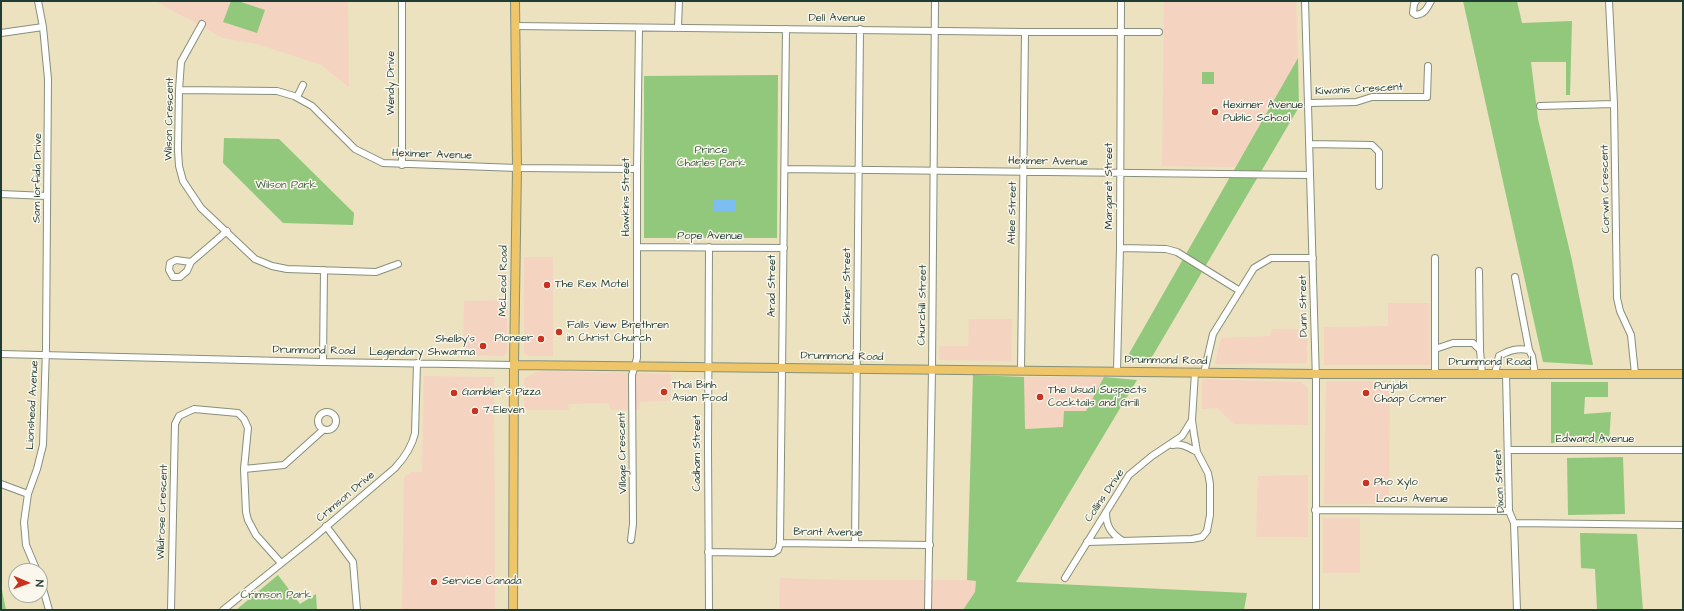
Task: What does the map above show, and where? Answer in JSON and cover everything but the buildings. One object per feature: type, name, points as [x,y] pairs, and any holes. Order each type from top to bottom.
[{"type":"main road","name":"McLeod Road","points":[[513,610],[514,365],[517,168],[515,1]]},
{"type":"main road","name":"Drummond Road","points":[[514,365],[1316,374],[1683,374]]},
{"type":"street","name":"Sam Iorfida Drive","points":[[38,1],[43,27],[48,79],[46,356]]},
{"type":"street","name":"Wendy Drive","points":[[402,1],[402,165]]},
{"type":"street","points":[[678,27],[679,1]]},
{"type":"street","name":"Churchill Street","points":[[928,610],[935,171],[935,1]]},
{"type":"street","name":"Margaret Street","points":[[1117,371],[1120,248],[1121,1]]},
{"type":"street","name":"Dunn Street","points":[[1305,1],[1316,374],[1316,610]]},
{"type":"street","points":[[1416,1],[1414,4],[1413,13],[1416,15],[1422,14],[1431,1]]},
{"type":"street","name":"Corwin Crescent","points":[[1609,1],[1614,104],[1617,298],[1620,311],[1631,335],[1635,374]]},
{"type":"street","name":"Wilson Crescent","points":[[202,24],[181,62],[178,150],[179,166],[183,181],[200,208],[227,231],[255,259],[272,266],[287,269],[376,272],[398,264]]},
{"type":"street","name":"Dell Avenue","points":[[515,26],[1025,32],[1159,32]]},
{"type":"street","points":[[1,34],[43,27]]},
{"type":"street","name":"Hawkins Street","points":[[635,366],[637,358],[639,28]]},
{"type":"street","name":"Arad Street","points":[[780,543],[786,29]]},
{"type":"street","name":"Skinner Street","points":[[855,544],[860,29]]},
{"type":"street","name":"Atlee Street","points":[[1022,370],[1025,32]]},
{"type":"street","name":"Kiwanis Crescent","points":[[1309,103],[1356,102],[1372,97],[1427,97],[1428,66]]},
{"type":"street","points":[[297,97],[303,85]]},
{"type":"street","name":"Heximer Avenue","points":[[179,90],[277,91],[297,97],[312,106],[355,150],[383,163],[402,165],[517,168],[637,169]]},
{"type":"street","points":[[1540,106],[1614,104]]},
{"type":"street","points":[[1310,144],[1372,145],[1380,152],[1379,186]]},
{"type":"street","name":"Heximer Avenue","points":[[785,169],[1310,175]]},
{"type":"street","points":[[1,194],[47,196]]},
{"type":"street","points":[[191,262],[227,231]]},
{"type":"street","name":"Pope Avenue","points":[[637,247],[784,248]]},
{"type":"street","name":"Cadham Street","points":[[709,247],[709,610]]},
{"type":"street","points":[[1120,248],[1166,249],[1177,252],[1240,291]]},
{"type":"street","name":"Collins Drive","points":[[1065,578],[1129,475],[1152,456],[1182,436],[1192,420],[1199,373],[1213,334],[1254,268],[1271,258],[1313,258]]},
{"type":"street","points":[[1435,258],[1435,374]]},
{"type":"street","points":[[322,362],[324,270]]},
{"type":"street","points":[[1479,272],[1480,350],[1482,374]]},
{"type":"street","points":[[1515,277],[1535,374]]},
{"type":"street","points":[[1435,349],[1453,343],[1473,343],[1480,350]]},
{"type":"street","points":[[1495,374],[1499,356],[1512,349],[1529,350]]},
{"type":"street","name":"Drummond Road","points":[[1,354],[514,365]]},
{"type":"street","name":"Lionshead Avenue","points":[[34,563],[25,536],[24,514],[28,494],[43,446],[46,356]]},
{"type":"street","name":"Crimson Drive","points":[[223,610],[282,563],[405,458],[413,442],[415,433],[417,363]]},
{"type":"street","name":"Village Crescent","points":[[632,540],[632,375],[635,366]]},
{"type":"street","name":"Dixon Street","points":[[1506,374],[1509,511],[1514,523],[1518,610]]},
{"type":"street","name":"Wildrose Crescent","points":[[171,610],[175,424],[179,416],[194,409],[238,413],[244,419],[248,428],[244,469]]},
{"type":"street","points":[[1087,542],[1192,539],[1202,537],[1207,531],[1210,515],[1210,484],[1208,473],[1197,452],[1192,420]]},
{"type":"street","points":[[282,563],[256,535],[248,520],[246,512],[244,469],[284,465],[323,430]]},
{"type":"street","points":[[1170,445],[1184,445],[1197,452]]},
{"type":"street","name":"Edward Avenue","points":[[1508,450],[1683,450]]},
{"type":"street","points":[[1,484],[28,494]]},
{"type":"street","name":"Locus Avenue","points":[[1315,510],[1509,511]]},
{"type":"street","points":[[1106,511],[1106,521],[1110,530],[1116,537],[1123,541]]},
{"type":"street","points":[[1514,523],[1683,525]]},
{"type":"street","points":[[326,526],[352,562],[355,571],[357,610]]},
{"type":"street","name":"Brant Avenue","points":[[708,552],[773,553],[778,550],[780,543],[930,545]]},
{"type":"shaded area","points":[[155,1],[348,1],[349,87],[321,65],[257,44],[223,38]]},
{"type":"shaded area","name":"Heximer Avenue Public School","points":[[1164,1],[1296,1],[1298,58],[1235,167],[1162,166]]},
{"type":"shaded area","points":[[524,257],[553,257],[553,356],[530,356],[524,353]]},
{"type":"shaded area","points":[[507,300],[507,351],[504,356],[463,355],[464,301]]},
{"type":"shaded area","points":[[1388,303],[1430,303],[1430,365],[1324,365],[1324,327],[1388,326]]},
{"type":"shaded area","points":[[969,319],[1012,319],[1011,361],[939,360],[939,346],[968,346]]},
{"type":"shaded area","points":[[1272,329],[1307,330],[1307,363],[1215,364],[1221,338],[1270,336]]},
{"type":"shaded area","points":[[539,371],[671,374],[670,401],[640,402],[639,409],[610,410],[609,403],[568,404],[569,410],[524,410],[524,378]]},
{"type":"shaded area","points":[[424,376],[494,377],[495,610],[402,610],[404,477],[411,472],[422,472]]},
{"type":"shaded area","points":[[1024,377],[1104,377],[1086,411],[1064,427],[1024,429]]},
{"type":"shaded area","points":[[1202,379],[1301,382],[1308,388],[1308,425],[1234,424],[1217,408],[1202,409]]},
{"type":"shaded area","points":[[1326,381],[1390,381],[1389,504],[1324,504]]},
{"type":"shaded area","points":[[1308,475],[1308,537],[1256,537],[1258,476]]},
{"type":"shaded area","points":[[1323,518],[1360,518],[1360,573],[1323,573]]},
{"type":"shaded area","points":[[780,578],[849,580],[976,580],[975,592],[963,610],[779,610]]},
{"type":"green space","points":[[231,1],[238,1],[265,10],[257,33],[223,22]]},
{"type":"green space","points":[[1463,1],[1517,1],[1522,23],[1572,21],[1570,95],[1566,95],[1566,62],[1531,62],[1538,119],[1571,256],[1593,365],[1543,362]]},
{"type":"green space","points":[[1298,58],[1299,107],[1149,362],[1126,359]]},
{"type":"green space","points":[[1202,72],[1214,72],[1214,84],[1202,84]]},
{"type":"green space","name":"Prince Charles Park","points":[[778,75],[777,238],[644,238],[644,76]]},
{"type":"green space","name":"Wilson Park","points":[[224,138],[279,139],[354,213],[353,225],[283,223],[223,163]]},
{"type":"green space","points":[[973,375],[1024,377],[1025,429],[1063,427],[1064,411],[1086,411],[1104,377],[1137,380],[1016,582],[1247,593],[1244,610],[963,610],[975,592],[976,581],[967,580]]},
{"type":"green space","points":[[1551,382],[1608,382],[1608,397],[1585,397],[1584,414],[1611,412],[1609,443],[1551,443]]},
{"type":"green space","points":[[1623,457],[1625,514],[1568,515],[1567,458]]},
{"type":"green space","points":[[1580,533],[1637,534],[1643,610],[1597,610],[1595,569],[1581,568]]},
{"type":"green space","name":"Crimson Park","points":[[278,575],[300,604],[316,594],[317,610],[236,610]]},
{"type":"green space","points":[[1,587],[2,590],[6,610],[1,610]]},
{"type":"water","points":[[713,199],[736,199],[736,211],[713,211]]},
{"type":"place","name":"Heximer Avenue Public School","points":[[1215,112]]},
{"type":"place","name":"The Rex Motel","points":[[547,285]]},
{"type":"place","name":"Falls View Brethren in Christ Church","points":[[559,332]]},
{"type":"place","name":"Pioneer","points":[[541,339]]},
{"type":"place","name":"Shelby's Legendary Shwarma","points":[[483,346]]},
{"type":"place","name":"Thai Binh Asian Food","points":[[664,392]]},
{"type":"place","name":"Gambler's Pizza","points":[[454,393]]},
{"type":"place","name":"Punjabi Chaap Corner","points":[[1366,393]]},
{"type":"place","name":"The Usual Suspects Cocktails and Grill","points":[[1040,397]]},
{"type":"place","name":"7-Eleven","points":[[475,411]]},
{"type":"place","name":"Pho Xylo","points":[[1366,483]]},
{"type":"place","name":"Service Canada","points":[[434,582]]}]
